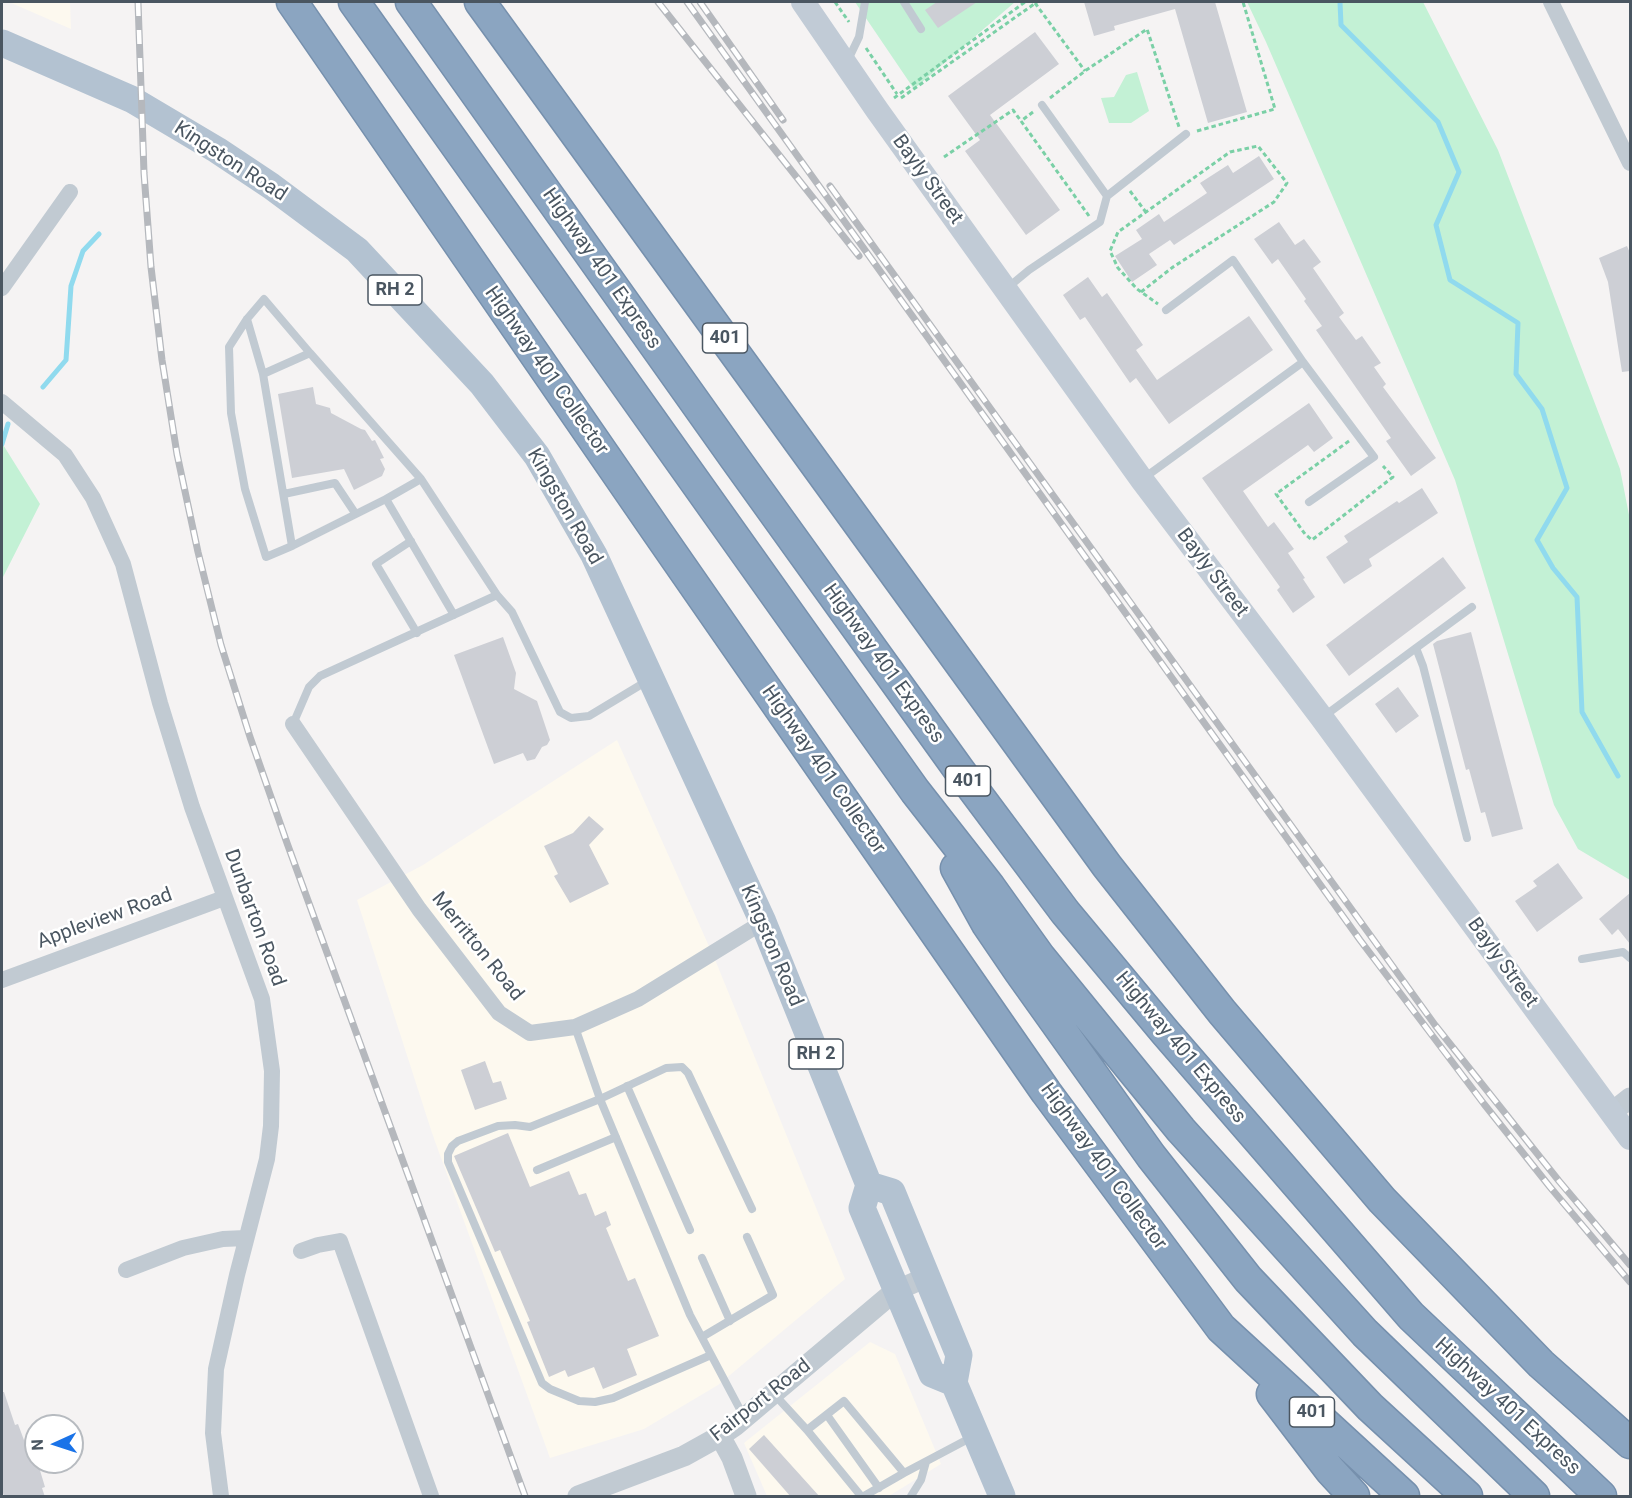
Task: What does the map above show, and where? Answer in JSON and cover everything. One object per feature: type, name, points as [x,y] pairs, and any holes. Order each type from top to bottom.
[{"type":"highway","name":"Highway 401 Collector","points":[[292,2],[1039,1082],[1221,1328],[1404,1497]]},
{"type":"highway","name":"401","points":[[354,2],[915,792],[990,887],[1040,957],[1181,1130],[1365,1333],[1534,1497]]},
{"type":"highway","name":"Highway 401 Express","points":[[411,2],[754,485],[959,770],[1065,912],[1165,1032],[1411,1316],[1601,1497]]},
{"type":"highway","name":"401","points":[[480,2],[1107,866],[1222,1012],[1382,1200],[1541,1364],[1630,1443]]},
{"type":"highway","points":[[915,792],[987,924],[1172,1183],[1248,1279],[1370,1407],[1467,1497]]},
{"type":"highway","points":[[1221,1328],[1330,1470],[1354,1497]]},
{"type":"main road","name":"Bayly Street","points":[[803,2],[877,110],[1142,480],[1322,718],[1630,1138]]},
{"type":"main road","name":"Kingston Road","points":[[2,43],[131,99],[217,150],[357,249],[482,384],[537,456],[594,555],[763,922],[869,1185]]},
{"type":"main road","points":[[954,1383],[932,1374],[895,1291],[862,1208],[869,1185],[892,1192],[959,1355],[954,1383],[1002,1497]]},
{"type":"street","points":[[1551,2],[1630,163]]},
{"type":"street","points":[[2,288],[70,192]]},
{"type":"street","name":"Dunbarton Road","points":[[2,402],[64,455],[93,498],[123,564],[166,724],[192,807],[262,999],[272,1071],[271,1126],[267,1159],[216,1369],[213,1432],[221,1497]]},
{"type":"street","name":"Merritton Road","points":[[293,724],[419,909],[499,1013],[530,1033],[575,1027],[638,999],[763,922]]},
{"type":"street","name":"Appleview Road","points":[[2,980],[224,898]]},
{"type":"street","points":[[1611,1113],[1630,1098]]},
{"type":"street","points":[[126,1270],[183,1248],[223,1239],[246,1238]]},
{"type":"street","points":[[301,1251],[340,1241],[431,1497]]},
{"type":"street","name":"Fairport Road","points":[[578,1497],[684,1456],[720,1436],[895,1291],[927,1277]]},
{"type":"street","points":[[720,1436],[732,1458],[746,1497]]},
{"type":"lane","points":[[846,65],[859,37],[865,2]]},
{"type":"lane","points":[[903,2],[921,29]]},
{"type":"lane","points":[[1042,105],[1107,196]]},
{"type":"lane","points":[[1006,290],[1022,276],[1100,222],[1107,196],[1186,134]]},
{"type":"lane","points":[[1167,310],[1233,260],[1303,362],[1374,456],[1309,502]]},
{"type":"lane","points":[[421,479],[386,499],[266,557],[245,489],[231,413],[229,347],[247,319],[264,299],[421,479],[497,595],[512,612],[560,712],[571,718],[589,716],[651,678]]},
{"type":"lane","points":[[247,319],[263,374],[292,546]]},
{"type":"lane","points":[[263,374],[310,352]]},
{"type":"lane","points":[[1142,480],[1303,362]]},
{"type":"lane","points":[[284,494],[335,483],[355,513]]},
{"type":"lane","points":[[386,499],[454,615]]},
{"type":"lane","points":[[411,541],[376,564],[417,633]]},
{"type":"lane","points":[[293,724],[309,687],[320,676],[497,595]]},
{"type":"lane","points":[[1322,718],[1472,607]]},
{"type":"lane","points":[[1416,648],[1423,666],[1467,838]]},
{"type":"lane","points":[[1582,959],[1623,952],[1630,958]]},
{"type":"lane","points":[[575,1027],[600,1099],[690,1315],[745,1417]]},
{"type":"lane","points":[[711,1355],[622,1394],[595,1402],[579,1401],[550,1389],[542,1383],[448,1162],[448,1154],[458,1141],[498,1126],[530,1127],[600,1099],[666,1068],[682,1067],[688,1073],[752,1209]]},
{"type":"lane","points":[[627,1086],[690,1230]]},
{"type":"lane","points":[[537,1170],[616,1137]]},
{"type":"lane","points":[[702,1337],[774,1295],[747,1237]]},
{"type":"lane","points":[[702,1258],[730,1321]]},
{"type":"lane","points":[[773,1393],[863,1497],[976,1435]]},
{"type":"lane","points":[[807,1430],[844,1401],[904,1473]]},
{"type":"lane","points":[[826,1415],[879,1488]]},
{"type":"lane","points":[[910,1497],[921,1480],[926,1461]]},
{"type":"path","points":[[877,110],[1025,2]]},
{"type":"path","points":[[901,98],[1036,2],[1084,71]]},
{"type":"path","points":[[1021,121],[1084,71],[1147,29],[1179,128],[1186,134],[1275,109],[1243,2]]},
{"type":"path","points":[[944,156],[1013,110],[1095,224]]},
{"type":"path","points":[[1142,292],[1173,267],[1274,202],[1287,183],[1258,146],[1230,152],[1118,232],[1110,251],[1118,268],[1142,292],[1167,310]]},
{"type":"path","points":[[1125,183],[1145,212]]},
{"type":"shaded area","points":[[9,2],[70,2],[71,29]]},
{"type":"shaded area","points":[[617,740],[716,962],[845,1279],[718,1385],[644,1429],[550,1458],[432,1133],[357,900],[423,865]]},
{"type":"shaded area","points":[[870,1342],[895,1354],[941,1464],[889,1496],[767,1496],[744,1443]]},
{"type":"green space","points":[[855,2],[1015,2],[914,89]]},
{"type":"green space","points":[[1247,2],[1423,2],[1498,150],[1620,469],[1630,520],[1630,880],[1578,849],[1554,805],[1455,480]]},
{"type":"green space","points":[[1137,72],[1149,111],[1131,123],[1109,123],[1101,98],[1114,97],[1126,75]]},
{"type":"green space","points":[[2,443],[40,504],[2,579]]},
{"type":"building","points":[[937,2],[977,2],[938,28],[925,10]]},
{"type":"building","points":[[1084,2],[1215,2],[1247,112],[1208,123],[1175,9],[1114,26],[1115,30],[1094,36]]},
{"type":"building","points":[[1035,32],[1059,64],[990,115],[1060,210],[1026,235],[965,151],[980,140],[948,96]]},
{"type":"building","points":[[1259,156],[1274,179],[1174,245],[1170,240],[1149,254],[1157,265],[1132,282],[1115,256],[1142,239],[1136,230],[1159,214],[1164,222],[1207,193],[1200,183],[1228,165],[1233,173]]},
{"type":"building","points":[[1279,222],[1295,245],[1304,239],[1321,262],[1313,268],[1344,313],[1339,317],[1356,340],[1362,336],[1381,363],[1374,367],[1386,384],[1383,387],[1436,458],[1411,476],[1386,441],[1391,438],[1316,330],[1322,326],[1304,301],[1306,299],[1278,259],[1272,264],[1254,239]]},
{"type":"building","points":[[1627,246],[1630,253],[1630,371],[1622,372],[1608,282],[1599,258]]},
{"type":"building","points":[[1088,277],[1102,297],[1107,293],[1143,345],[1136,350],[1157,380],[1249,316],[1273,350],[1169,424],[1136,378],[1130,383],[1085,317],[1080,320],[1063,295]]},
{"type":"building","points":[[313,387],[316,404],[330,408],[331,413],[365,430],[372,441],[375,440],[384,458],[380,459],[385,469],[382,476],[354,490],[344,469],[292,478],[278,394]]},
{"type":"building","points":[[1309,403],[1333,438],[1314,452],[1308,445],[1243,491],[1268,527],[1274,522],[1294,549],[1288,553],[1315,597],[1293,613],[1277,590],[1280,587],[1202,478]]},
{"type":"building","points":[[1422,488],[1438,513],[1369,559],[1372,566],[1344,584],[1326,557],[1348,542],[1344,536],[1397,501],[1399,503]]},
{"type":"building","points":[[1443,557],[1466,588],[1349,676],[1326,645]]},
{"type":"building","points":[[1471,632],[1523,829],[1492,837],[1485,812],[1481,813],[1469,769],[1466,770],[1433,644]]},
{"type":"building","points":[[503,637],[516,673],[514,689],[537,701],[550,740],[542,747],[535,759],[527,761],[523,753],[494,764],[454,655]]},
{"type":"building","points":[[1398,687],[1419,716],[1396,733],[1375,704]]},
{"type":"building","points":[[589,816],[604,829],[589,845],[609,884],[570,903],[554,876],[558,874],[544,846],[573,833]]},
{"type":"building","points":[[1558,863],[1583,898],[1537,932],[1515,901],[1537,886],[1533,881]]},
{"type":"building","points":[[1630,893],[1630,944],[1618,929],[1612,935],[1599,919]]},
{"type":"building","points":[[485,1061],[493,1083],[501,1081],[507,1099],[475,1110],[461,1070]]},
{"type":"building","points":[[508,1133],[530,1187],[569,1171],[579,1195],[586,1193],[595,1216],[606,1211],[611,1225],[606,1228],[628,1281],[635,1278],[659,1336],[627,1349],[637,1375],[603,1389],[594,1367],[568,1377],[565,1370],[549,1377],[527,1322],[530,1321],[500,1250],[495,1252],[454,1156]]},
{"type":"building","points":[[2,1392],[4,1392],[15,1425],[18,1424],[24,1440],[24,1474],[41,1474],[45,1497],[4,1497],[2,1489]]},
{"type":"building","points":[[764,1435],[820,1497],[791,1497],[749,1449]]},
{"type":"waterway","points":[[1340,2],[1341,25],[1438,122],[1459,172],[1436,225],[1450,280],[1518,323],[1516,374],[1542,409],[1567,488],[1537,540],[1553,568],[1577,597],[1582,712],[1618,776]]},
{"type":"waterway","points":[[43,387],[66,360],[71,286],[83,251],[99,234]]},
{"type":"waterway","points":[[2,444],[8,424]]},
{"type":"railway","points":[[138,2],[144,173],[151,267],[162,360],[177,454],[221,645],[287,843],[525,1496]]},
{"type":"railway","points":[[658,2],[859,256]]},
{"type":"railway","points":[[687,2],[1360,940],[1484,1104],[1630,1282]]},
{"type":"railway","points":[[700,2],[783,120]]},
{"type":"railway","points":[[830,186],[1435,1025],[1559,1181],[1630,1265]]}]
